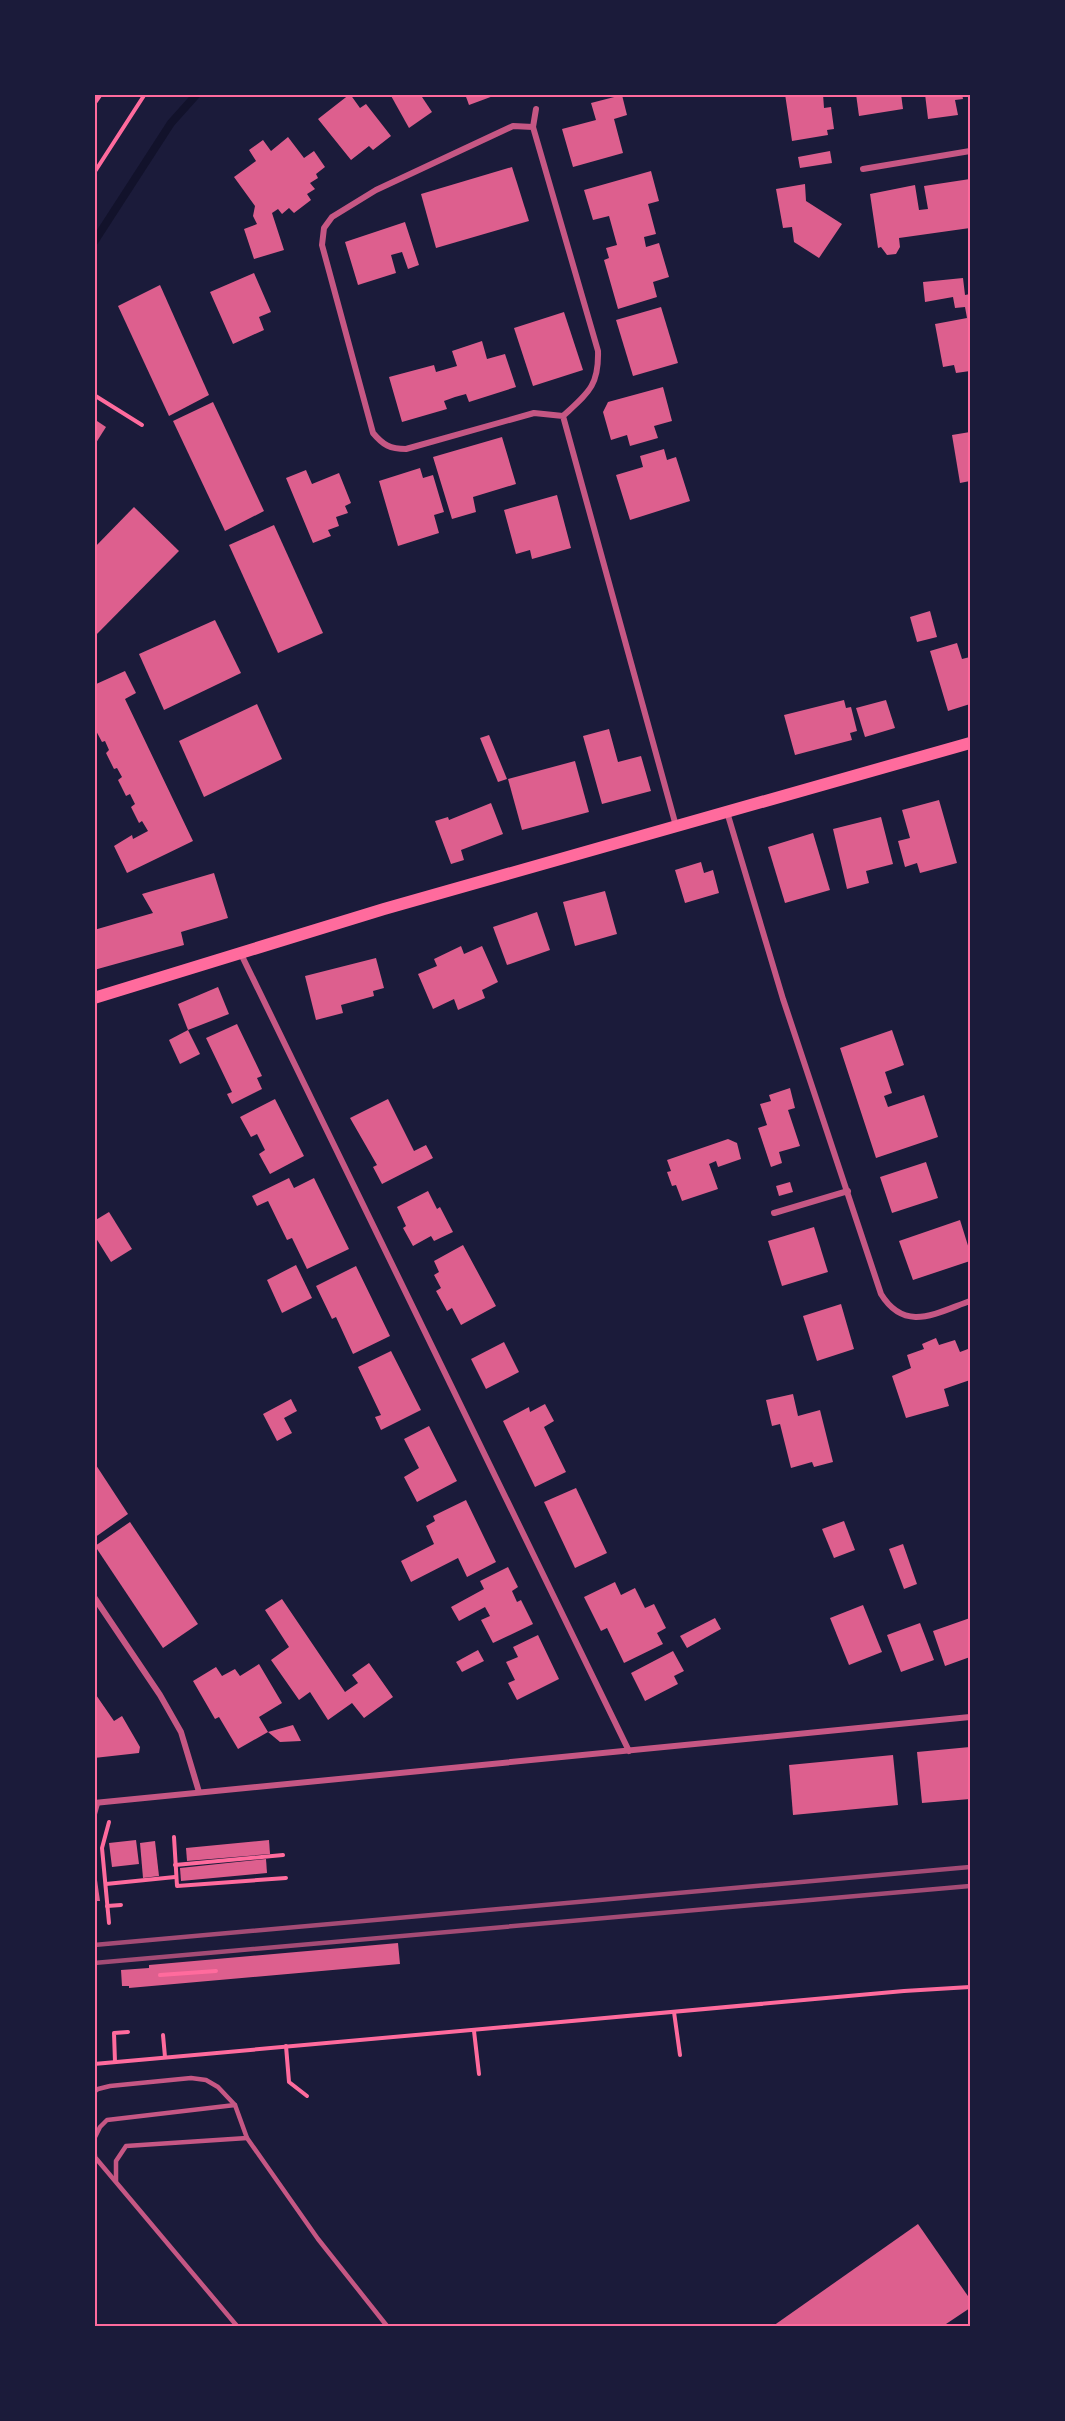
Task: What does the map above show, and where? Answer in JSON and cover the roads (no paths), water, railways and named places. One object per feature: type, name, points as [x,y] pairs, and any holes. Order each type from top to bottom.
[{"type":"main road","points":[[94,998],[384,909],[970,743]]},
{"type":"street","points":[[532,127],[513,126],[376,190],[332,217],[324,228],[322,245],[373,433],[381,443],[393,449],[406,449],[534,413],[563,416],[588,392],[598,372],[598,351],[532,127],[536,109]]},
{"type":"street","points":[[863,169],[970,152]]},
{"type":"street","points":[[563,416],[676,827]]},
{"type":"street","points":[[727,812],[783,999],[881,1294],[889,1307],[909,1317],[925,1317],[970,1301]]},
{"type":"street","points":[[241,954],[629,1751]]},
{"type":"street","points":[[774,1214],[848,1191]]},
{"type":"street","points":[[94,1597],[160,1695],[181,1732],[199,1792]]},
{"type":"street","points":[[96,1803],[970,1717]]},
{"type":"lane","points":[[94,1817],[96,1803]]},
{"type":"lane","points":[[94,2092],[110,2086],[191,2078],[206,2080],[218,2087],[235,2105],[247,2138],[318,2239],[387,2326]]},
{"type":"lane","points":[[94,2139],[100,2127],[107,2120],[235,2105]]},
{"type":"lane","points":[[116,2181],[116,2161],[126,2146],[247,2138]]},
{"type":"lane","points":[[94,2145],[95,2156],[237,2326]]},
{"type":"waterway","points":[[94,242],[171,123],[197,94]]},
{"type":"railway","points":[[94,1945],[970,1867]]},
{"type":"railway","points":[[94,1963],[970,1886]]}]
